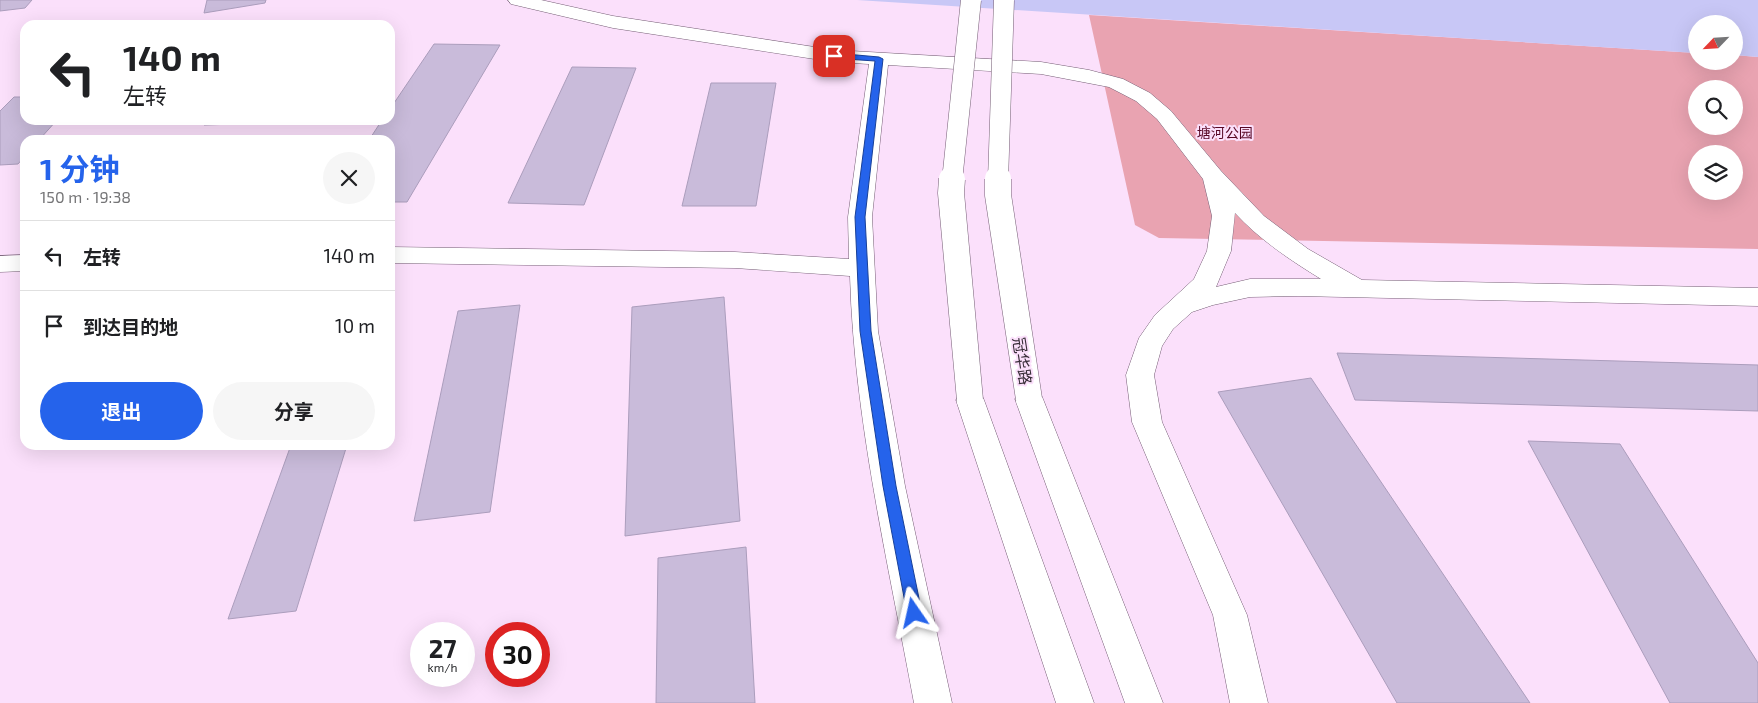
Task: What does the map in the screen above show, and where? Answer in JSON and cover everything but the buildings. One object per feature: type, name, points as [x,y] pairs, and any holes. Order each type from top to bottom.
[{"type":"street","points":[[517,0],[652,29],[834,56],[1041,68],[1090,76],[1116,83],[1143,97],[1164,115],[1213,176],[1256,221],[1291,249],[1356,287]]},
{"type":"street","points":[[971,0],[951,193],[970,400],[1075,703]]},
{"type":"street","name":"冠华路","points":[[1004,0],[998,195],[1029,399],[1144,703]]},
{"type":"street","points":[[879,59],[860,217],[865,331],[889,486],[933,703]]},
{"type":"street","points":[[1213,176],[1224,216],[1219,251],[1205,283],[1183,306],[1164,322],[1149,344],[1140,375],[1147,422],[1230,615],[1249,703]]},
{"type":"street","points":[[395,255],[735,260],[862,268]]},
{"type":"street","points":[[0,264],[20,263]]},
{"type":"street","points":[[1183,306],[1208,297],[1250,288],[1356,287],[1758,296]]},
{"type":"green space","name":"塘河公园","points":[[1089,15],[1688,52],[1688,70],[1743,70],[1743,56],[1758,57],[1758,249],[1159,238],[1135,225]]},
{"type":"water","points":[[857,0],[1758,0],[1758,57],[1743,56],[1743,15],[1688,15],[1688,52]]},
{"type":"route","points":[[834,56],[879,59],[860,217],[865,331],[889,486],[914,613]]}]
